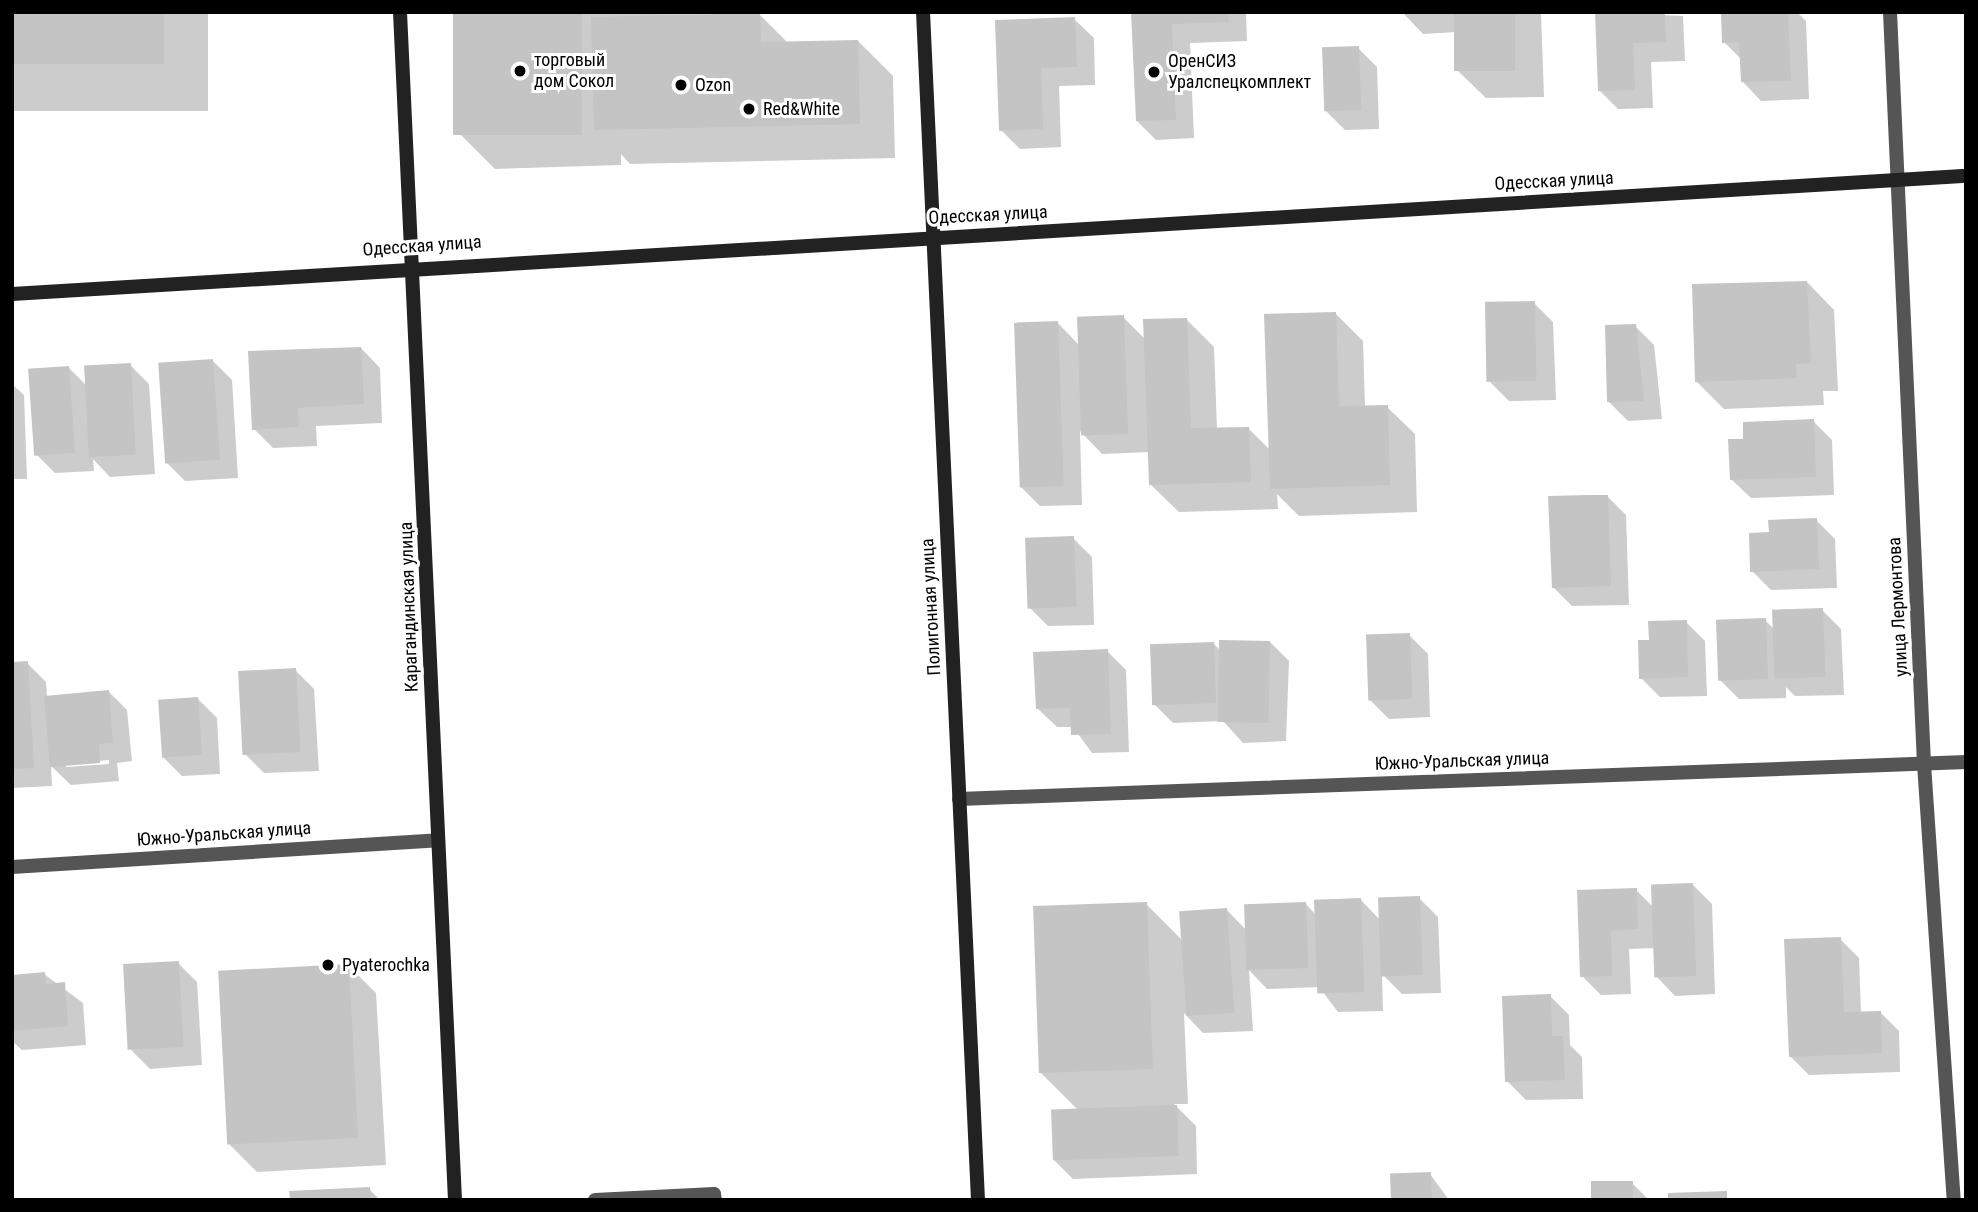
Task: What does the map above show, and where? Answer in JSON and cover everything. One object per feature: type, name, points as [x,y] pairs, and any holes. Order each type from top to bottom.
[{"type":"main road","name":"Карагандинская улица","points":[[400,12],[414,266],[455,1200]]},
{"type":"main road","name":"Полигонная улица","points":[[923,12],[978,1200]]},
{"type":"main road","name":"Одесская улица","points":[[12,294],[414,266],[1966,176]]},
{"type":"street","name":"улица Лермонтова","points":[[1890,12],[1924,764],[1954,1200]]},
{"type":"street","name":"Южно-Уральская улица","points":[[959,799],[1966,762]]},
{"type":"street","name":"Южно-Уральская улица","points":[[12,867],[438,840]]},
{"type":"street","points":[[594,1200],[714,1194],[715,1200]]},
{"type":"building","points":[[12,12],[164,12],[164,64],[12,64]]},
{"type":"building","name":"торговый дом Сокол","points":[[453,12],[582,12],[582,135],[453,135]]},
{"type":"building","name":"ОренСИЗ Уралспецкомплект","points":[[1131,12],[1228,12],[1229,22],[1172,24],[1176,120],[1136,121]]},
{"type":"building","points":[[1454,12],[1515,12],[1515,71],[1454,71]]},
{"type":"building","points":[[1595,12],[1665,12],[1666,42],[1633,43],[1635,90],[1598,91]]},
{"type":"building","points":[[1721,12],[1788,12],[1791,81],[1741,82],[1739,42],[1722,43]]},
{"type":"building","points":[[760,13],[761,42],[858,40],[860,124],[594,130],[591,17]]},
{"type":"building","points":[[1075,17],[1077,67],[1041,68],[1043,129],[999,131],[995,20]]},
{"type":"building","points":[[1359,46],[1361,110],[1324,111],[1322,47]]},
{"type":"building","points":[[1807,281],[1811,363],[1796,364],[1797,378],[1695,382],[1692,284]]},
{"type":"building","points":[[1535,301],[1536,381],[1486,382],[1485,302]]},
{"type":"building","points":[[1336,312],[1339,406],[1388,405],[1390,485],[1270,489],[1264,314]]},
{"type":"building","points":[[1124,315],[1128,434],[1081,436],[1077,317]]},
{"type":"building","points":[[1187,318],[1191,428],[1249,427],[1251,482],[1149,485],[1143,319]]},
{"type":"building","points":[[1058,321],[1064,486],[1020,487],[1014,323]]},
{"type":"building","points":[[1636,324],[1644,401],[1607,402],[1605,325]]},
{"type":"building","points":[[361,347],[364,404],[298,408],[299,427],[252,430],[248,351]]},
{"type":"building","points":[[213,359],[220,460],[165,464],[158,363]]},
{"type":"building","points":[[131,363],[136,455],[89,457],[84,365]]},
{"type":"building","points":[[69,366],[75,453],[34,456],[28,369]]},
{"type":"building","points":[[1814,419],[1816,477],[1730,480],[1728,439],[1743,439],[1743,422]]},
{"type":"building","points":[[1608,495],[1611,586],[1552,588],[1548,496]]},
{"type":"building","points":[[1817,518],[1819,569],[1750,572],[1749,533],[1769,532],[1768,520]]},
{"type":"building","points":[[1074,536],[1076,607],[1028,609],[1025,538]]},
{"type":"building","points":[[1823,608],[1825,677],[1774,679],[1772,610]]},
{"type":"building","points":[[1766,618],[1768,679],[1718,681],[1716,620]]},
{"type":"building","points":[[1687,620],[1688,677],[1639,679],[1638,640],[1649,640],[1648,621]]},
{"type":"building","points":[[1410,633],[1412,699],[1368,700],[1366,635]]},
{"type":"building","points":[[1219,640],[1270,641],[1269,723],[1218,722]]},
{"type":"building","points":[[1214,642],[1216,703],[1152,705],[1150,644]]},
{"type":"building","points":[[1108,649],[1111,734],[1071,735],[1070,708],[1036,709],[1033,652]]},
{"type":"building","points":[[28,661],[34,768],[12,769],[12,662]]},
{"type":"building","points":[[296,668],[300,752],[242,755],[238,671]]},
{"type":"building","points":[[109,690],[113,743],[99,744],[100,763],[50,767],[44,696]]},
{"type":"building","points":[[198,697],[202,755],[162,758],[158,700]]},
{"type":"building","points":[[1693,883],[1696,976],[1654,977],[1651,884]]},
{"type":"building","points":[[1637,888],[1638,929],[1611,931],[1612,976],[1580,977],[1577,890]]},
{"type":"building","points":[[1420,896],[1423,975],[1381,976],[1378,897]]},
{"type":"building","points":[[1361,898],[1364,992],[1317,994],[1314,900]]},
{"type":"building","points":[[1147,902],[1153,1069],[1039,1073],[1033,906]]},
{"type":"building","points":[[1306,902],[1308,968],[1246,970],[1244,904]]},
{"type":"building","points":[[1227,908],[1234,1013],[1186,1016],[1179,911]]},
{"type":"building","points":[[1841,937],[1844,1012],[1881,1011],[1882,1053],[1789,1057],[1784,939]]},
{"type":"building","points":[[179,961],[184,1047],[128,1050],[123,964]]},
{"type":"building","points":[[349,964],[358,1138],[227,1145],[218,971]]},
{"type":"building","points":[[45,972],[46,984],[65,982],[68,1026],[12,1031],[12,975]]},
{"type":"building","points":[[1551,994],[1552,1036],[1563,1036],[1565,1080],[1505,1082],[1502,996]]},
{"type":"building","points":[[1177,1105],[1179,1156],[1053,1160],[1051,1109]]},
{"type":"building","points":[[1431,1172],[1432,1200],[1391,1200],[1390,1173]]},
{"type":"building","points":[[1591,1181],[1633,1181],[1633,1200],[1591,1200]]},
{"type":"building","points":[[370,1187],[371,1200],[290,1200],[289,1191]]},
{"type":"building","points":[[1727,1191],[1727,1200],[1668,1200],[1668,1193]]},
{"type":"place","name":"торговый дом Сокол","points":[[520,71]]},
{"type":"place","name":"ОренСИЗ Уралспецкомплект","points":[[1154,72]]},
{"type":"place","name":"Ozon","points":[[681,85]]},
{"type":"place","name":"Red&White","points":[[749,109]]},
{"type":"place","name":"Pyaterochka","points":[[328,965]]}]
